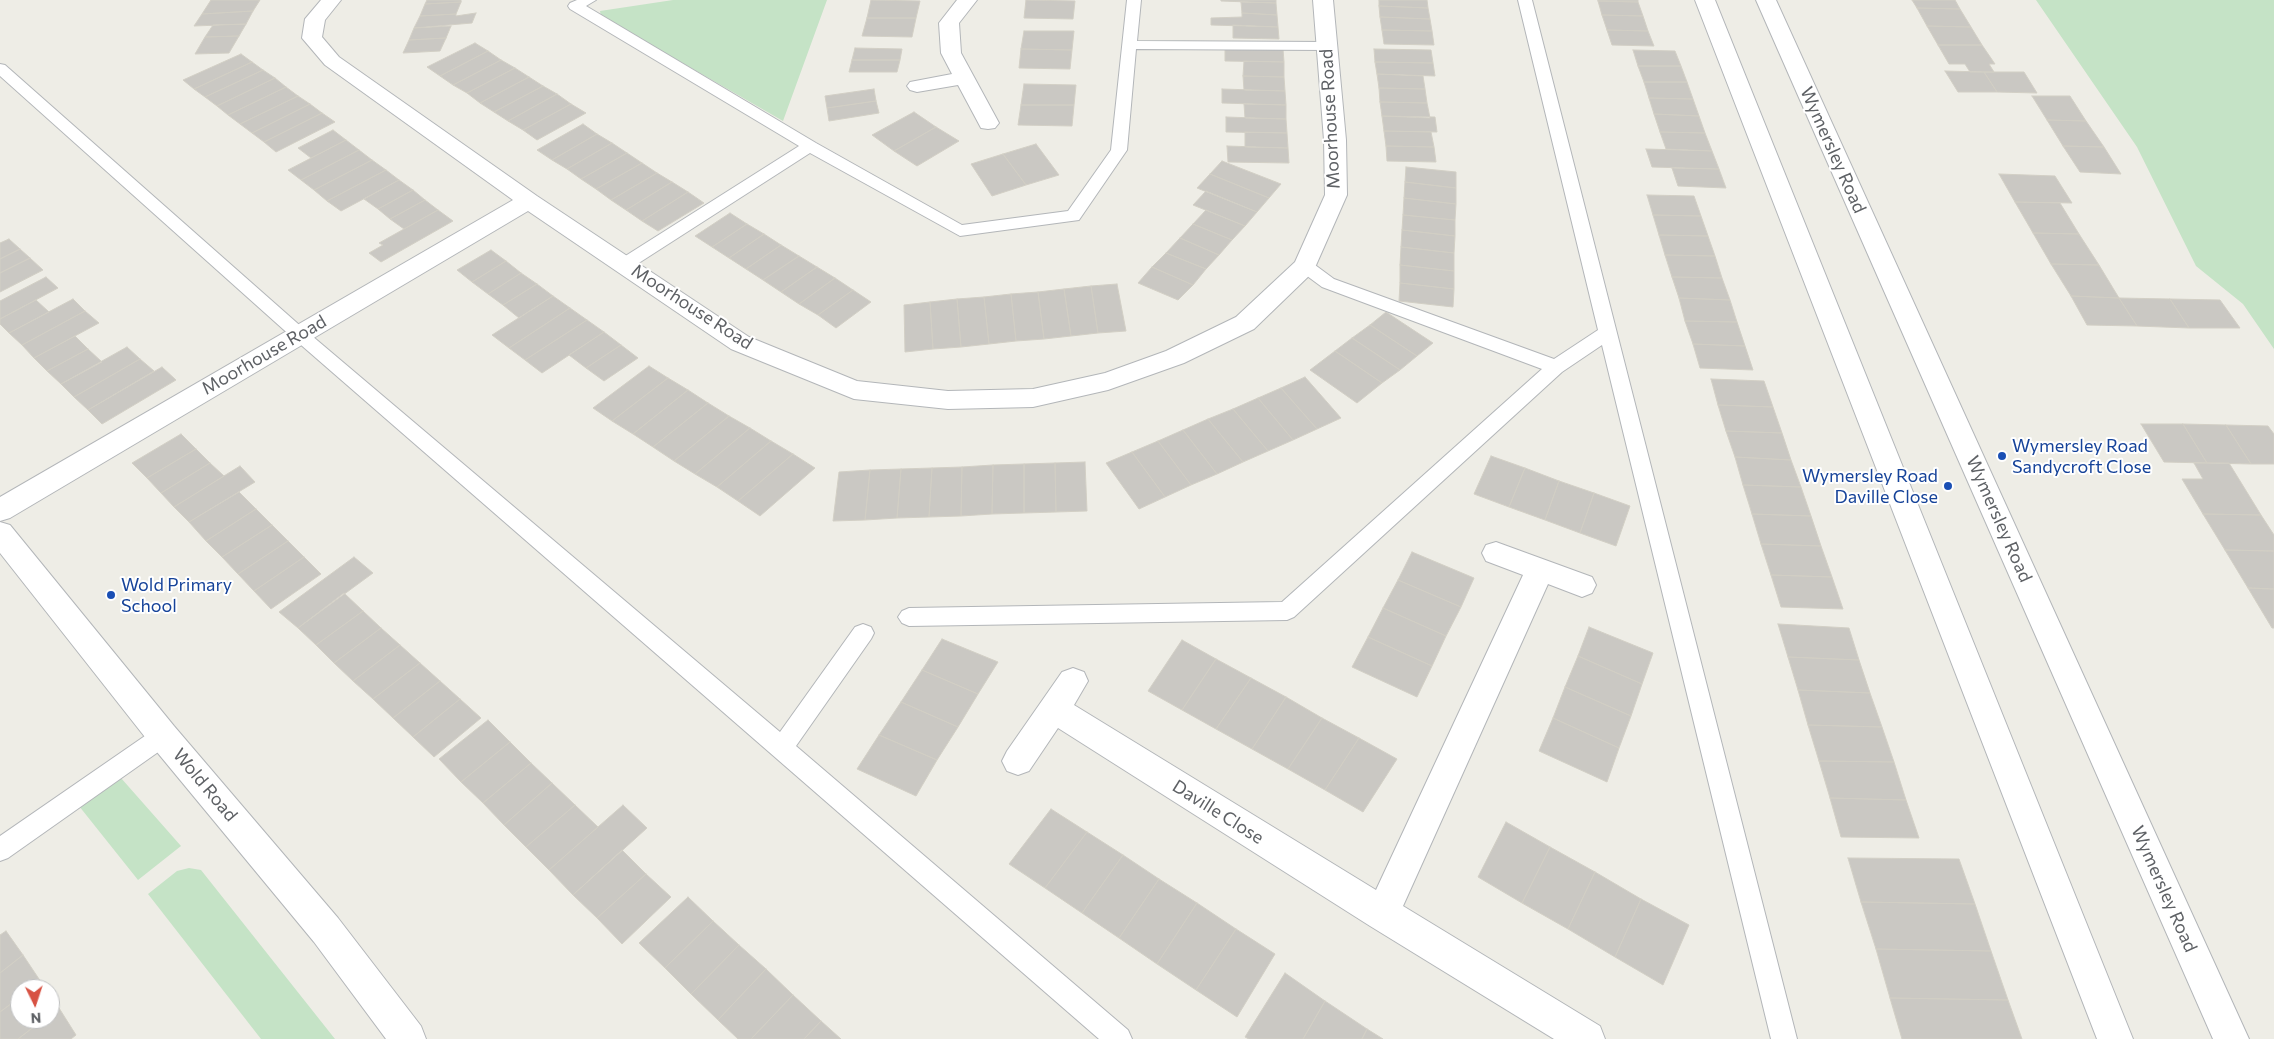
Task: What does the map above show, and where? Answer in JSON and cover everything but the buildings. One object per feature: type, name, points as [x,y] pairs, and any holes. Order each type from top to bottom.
[{"type":"street","name":"Moorhouse Road","points":[[331,0],[315,19],[312,38],[332,62],[529,201],[740,343],[854,390],[948,400],[1033,398],[1108,381],[1166,360],[1245,323],[1305,266],[1336,195],[1335,140],[1323,0]]},
{"type":"street","points":[[967,0],[949,23],[951,53],[988,123]]},
{"type":"street","points":[[1705,0],[2115,1039]]},
{"type":"street","name":"Wymersley Road","points":[[1766,0],[2231,1039]]},
{"type":"street","points":[[916,86],[963,78]]},
{"type":"street","name":"Moorhouse Road","points":[[0,510],[298,334],[529,201]]},
{"type":"street","name":"Wold Road","points":[[0,534],[164,736],[326,930],[408,1039]]},
{"type":"street","points":[[1496,553],[1582,584]]},
{"type":"street","points":[[1382,914],[1541,568]]},
{"type":"street","points":[[1018,761],[1055,710],[1073,681]]},
{"type":"street","name":"Daville Close","points":[[1055,710],[1382,914],[1587,1039]]},
{"type":"lane","points":[[576,2],[810,146],[960,231],[1073,216],[1119,150],[1134,0]]},
{"type":"lane","points":[[1525,0],[1784,1039]]},
{"type":"lane","points":[[1129,45],[1326,46]]},
{"type":"lane","points":[[0,68],[298,334],[782,748],[1118,1039]]},
{"type":"lane","points":[[625,264],[810,146]]},
{"type":"lane","points":[[1305,266],[1328,283],[1556,367]]},
{"type":"lane","points":[[910,617],[1287,611],[1556,367],[1608,332]]},
{"type":"lane","points":[[782,748],[863,633]]},
{"type":"lane","points":[[0,850],[164,736]]},
{"type":"green space","points":[[673,0],[827,0],[783,121],[601,16],[600,11]]},
{"type":"green space","points":[[2036,0],[2274,0],[2274,349],[2243,304],[2196,266],[2137,147]]},
{"type":"green space","points":[[121,778],[181,846],[138,880],[79,806]]},
{"type":"green space","points":[[189,868],[201,870],[335,1039],[261,1039],[148,894],[177,871]]},
{"type":"place","name":"Wymersley Road Sandycroft Close","points":[[2002,456]]},
{"type":"place","name":"Wymersley Road Daville Close","points":[[1948,486]]},
{"type":"place","name":"Wold Primary School","points":[[111,595]]}]
